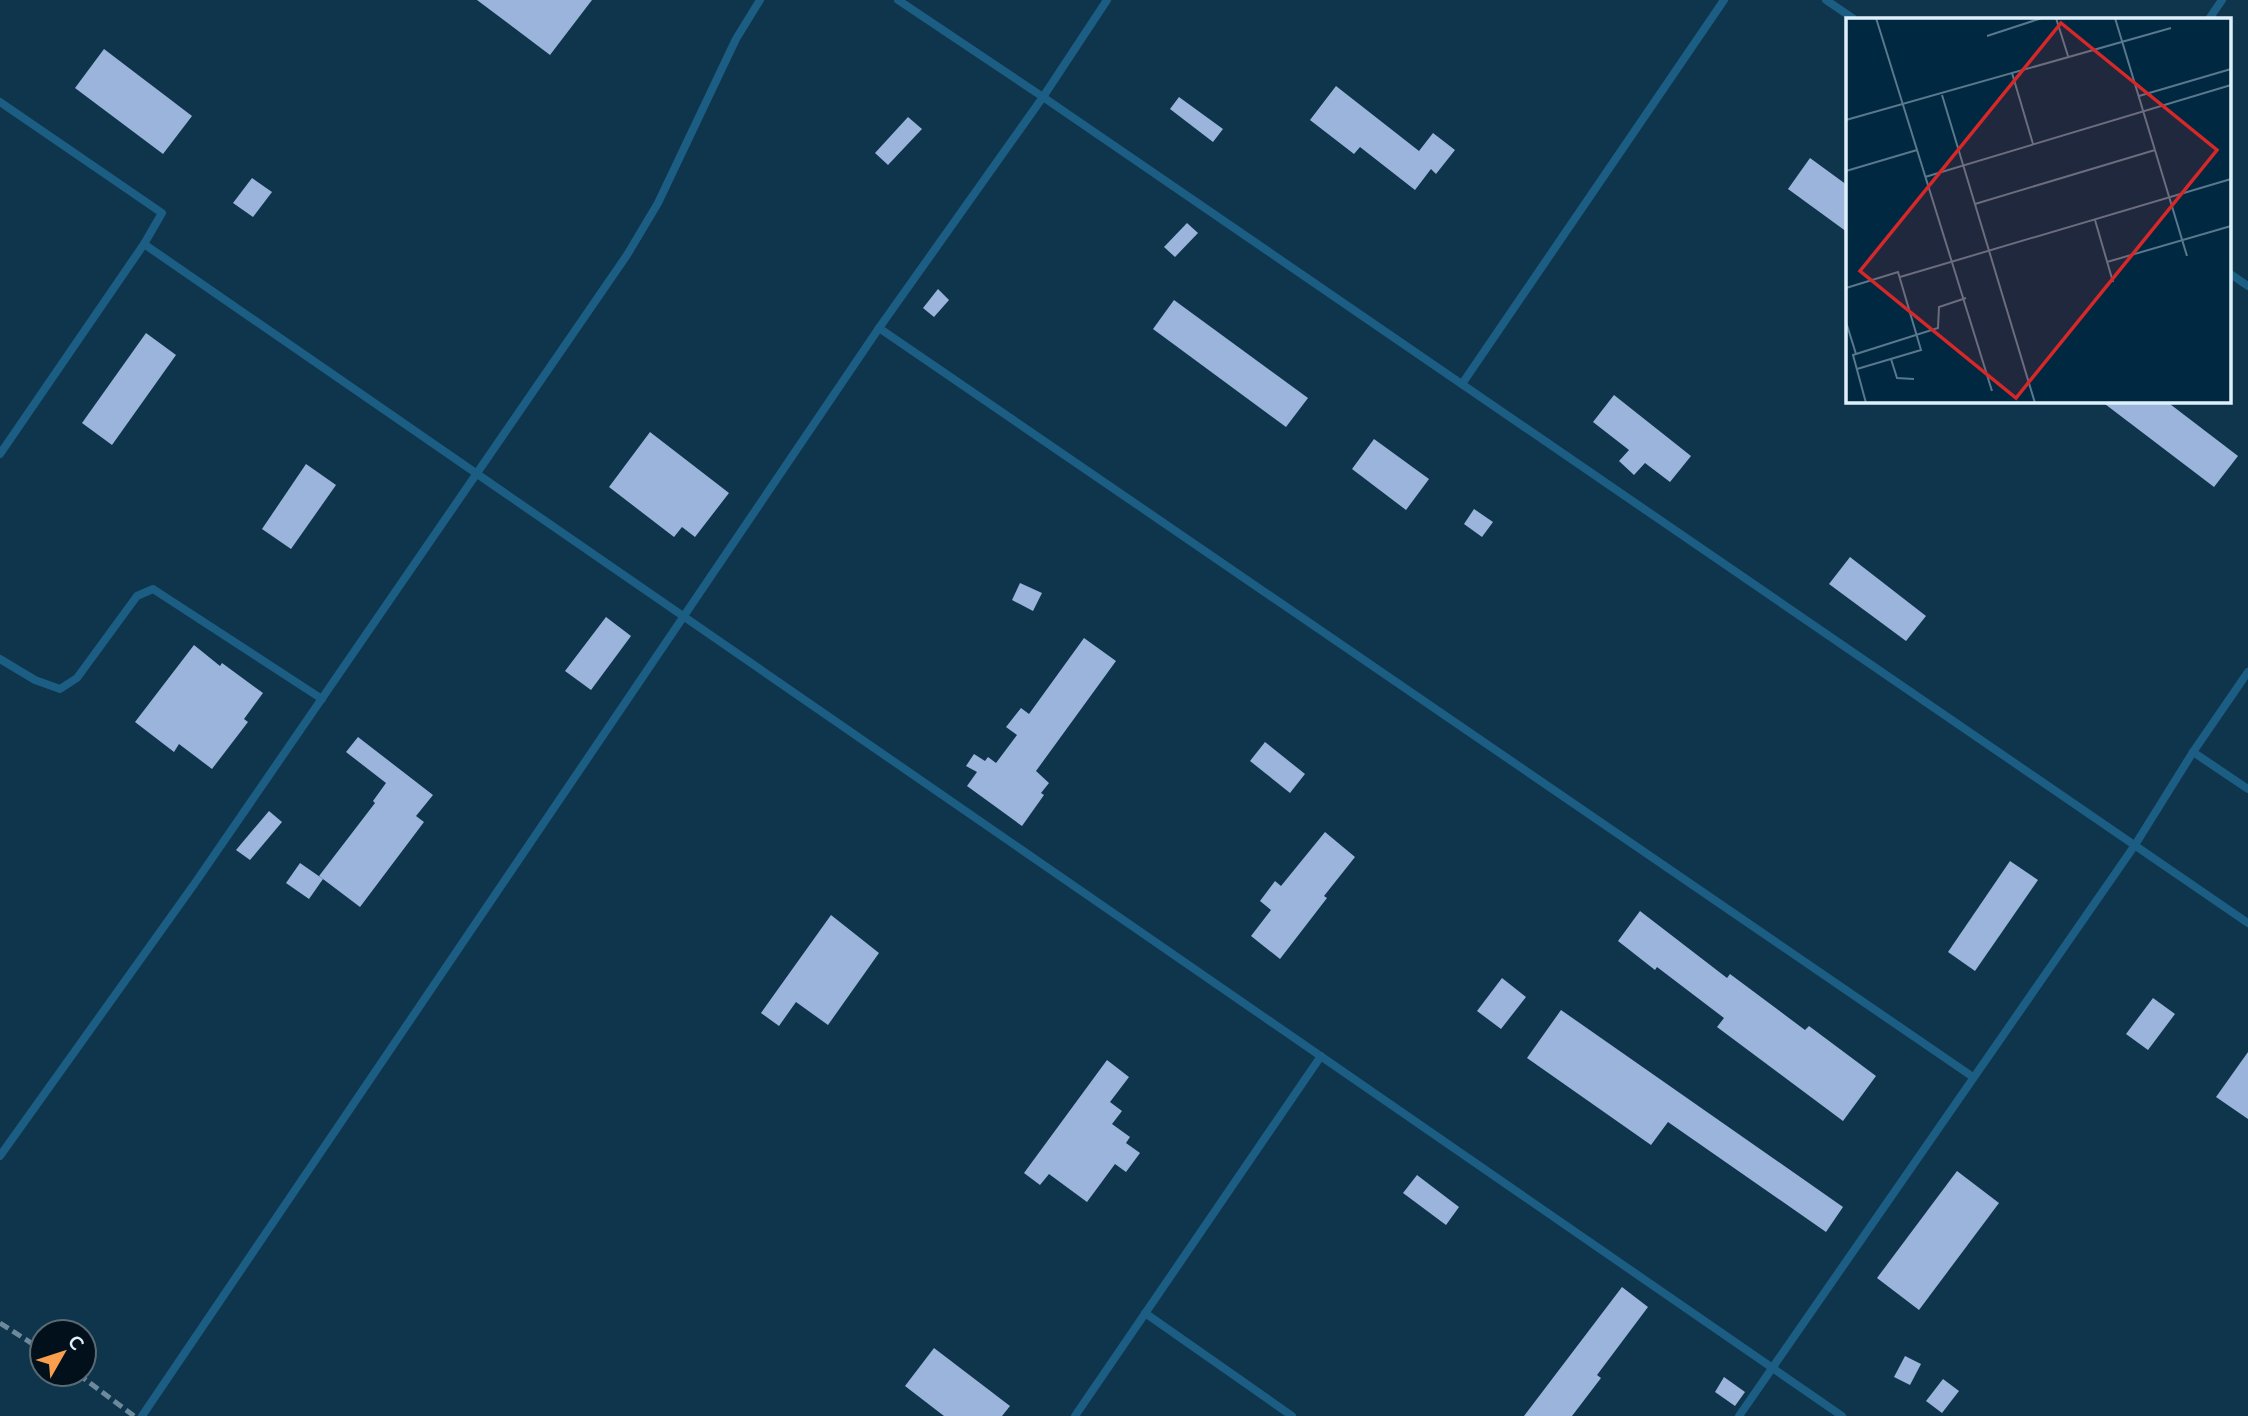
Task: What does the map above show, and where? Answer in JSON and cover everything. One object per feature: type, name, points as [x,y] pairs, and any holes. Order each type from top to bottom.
[{"type":"lane","points":[[0,1156],[195,883],[627,255],[652,214],[736,39],[760,0]]},
{"type":"lane","points":[[898,0],[2248,923]]},
{"type":"lane","points":[[142,1416],[879,328],[1043,97],[1107,0]]},
{"type":"lane","points":[[1462,384],[1724,0]]},
{"type":"lane","points":[[1826,0],[1853,18]]},
{"type":"lane","points":[[2210,18],[2222,0]]},
{"type":"lane","points":[[0,102],[162,213],[144,244],[0,454]]},
{"type":"lane","points":[[144,244],[1842,1416]]},
{"type":"lane","points":[[2230,274],[2248,286]]},
{"type":"lane","points":[[879,328],[1973,1077]]},
{"type":"lane","points":[[0,659],[35,680],[60,689],[76,678],[137,596],[153,589],[322,699]]},
{"type":"lane","points":[[1739,1416],[2135,845],[2193,752],[2248,672]]},
{"type":"lane","points":[[2193,752],[2248,789]]},
{"type":"lane","points":[[1074,1416],[1321,1056]]},
{"type":"lane","points":[[1145,1313],[1293,1416]]},
{"type":"shaded area","points":[[0,0],[2248,0],[2248,1416],[0,1416]]},
{"type":"building","points":[[477,0],[592,0],[550,55]]},
{"type":"building","points":[[104,49],[192,116],[163,154],[75,88]]},
{"type":"building","points":[[1336,86],[1419,151],[1433,133],[1455,150],[1436,174],[1431,169],[1415,190],[1360,147],[1354,154],[1310,120]]},
{"type":"building","points":[[1179,97],[1223,129],[1213,142],[1170,109]]},
{"type":"building","points":[[908,117],[922,129],[888,165],[875,153]]},
{"type":"building","points":[[1810,158],[1846,184],[1846,231],[1788,189]]},
{"type":"building","points":[[252,178],[272,192],[253,217],[233,203]]},
{"type":"building","points":[[1187,223],[1198,233],[1175,257],[1164,247]]},
{"type":"building","points":[[938,289],[949,300],[934,317],[923,308]]},
{"type":"building","points":[[1174,300],[1308,398],[1286,427],[1153,329]]},
{"type":"building","points":[[146,333],[176,355],[112,445],[82,423]]},
{"type":"building","points":[[1614,395],[1691,456],[1670,482],[1645,463],[1634,475],[1619,461],[1629,450],[1593,422]]},
{"type":"building","points":[[2102,402],[2167,402],[2238,456],[2214,487]]},
{"type":"building","points":[[650,432],[729,493],[695,537],[682,527],[674,537],[609,487]]},
{"type":"building","points":[[1374,439],[1429,479],[1406,510],[1352,469]]},
{"type":"building","points":[[306,464],[336,485],[291,549],[262,529]]},
{"type":"building","points":[[1474,509],[1493,522],[1482,537],[1464,524]]},
{"type":"building","points":[[1850,557],[1926,616],[1906,641],[1829,584]]},
{"type":"building","points":[[1020,583],[1042,593],[1033,611],[1012,600]]},
{"type":"building","points":[[606,617],[631,636],[591,690],[565,671]]},
{"type":"building","points":[[1084,638],[1116,661],[1036,771],[1049,783],[1041,793],[1044,795],[1022,826],[967,786],[977,772],[966,766],[974,754],[985,761],[988,757],[996,763],[1017,735],[1006,727],[1021,708],[1029,714]]},
{"type":"building","points":[[194,645],[220,666],[222,663],[263,693],[244,719],[248,722],[212,769],[179,744],[174,752],[135,722]]},
{"type":"building","points":[[358,737],[433,795],[416,816],[424,822],[360,907],[319,876],[375,803],[373,801],[386,783],[346,752]]},
{"type":"building","points":[[1265,742],[1305,774],[1290,793],[1250,761]]},
{"type":"building","points":[[269,811],[282,822],[250,860],[236,850]]},
{"type":"building","points":[[1325,832],[1355,857],[1280,959],[1251,936],[1271,910],[1260,901],[1275,881],[1281,886]]},
{"type":"building","points":[[2010,861],[2038,880],[1975,971],[1948,952]]},
{"type":"building","points":[[300,863],[323,879],[309,899],[286,883]]},
{"type":"building","points":[[1640,911],[1727,978],[1730,974],[1805,1030],[1809,1026],[1876,1076],[1843,1121],[1717,1027],[1724,1018],[1618,941]]},
{"type":"building","points":[[831,915],[879,953],[828,1025],[796,1002],[779,1026],[761,1013]]},
{"type":"building","points":[[1502,978],[1526,997],[1501,1029],[1477,1011]]},
{"type":"building","points":[[2153,998],[2175,1014],[2148,1050],[2126,1034]]},
{"type":"building","points":[[1561,1010],[1843,1207],[1826,1232],[1668,1122],[1651,1145],[1527,1058]]},
{"type":"building","points":[[2248,1052],[2248,1119],[2216,1097]]},
{"type":"building","points":[[1107,1060],[1129,1077],[1110,1102],[1122,1111],[1112,1124],[1130,1137],[1126,1143],[1140,1153],[1126,1172],[1115,1164],[1087,1202],[1049,1174],[1040,1185],[1024,1173]]},
{"type":"building","points":[[1957,1171],[1999,1203],[1919,1310],[1877,1278]]},
{"type":"building","points":[[1417,1175],[1459,1207],[1446,1225],[1403,1193]]},
{"type":"building","points":[[1622,1287],[1648,1307],[1597,1375],[1601,1378],[1572,1416],[1524,1416]]},
{"type":"building","points":[[934,1348],[1010,1406],[1002,1416],[944,1416],[905,1386]]},
{"type":"building","points":[[1905,1356],[1921,1364],[1910,1385],[1894,1377]]},
{"type":"building","points":[[1724,1377],[1745,1392],[1735,1406],[1715,1392]]},
{"type":"building","points":[[1943,1379],[1959,1391],[1942,1413],[1926,1401]]},
{"type":"railway","points":[[0,1323],[28,1341]]},
{"type":"railway","points":[[97,1388],[134,1416]]}]
